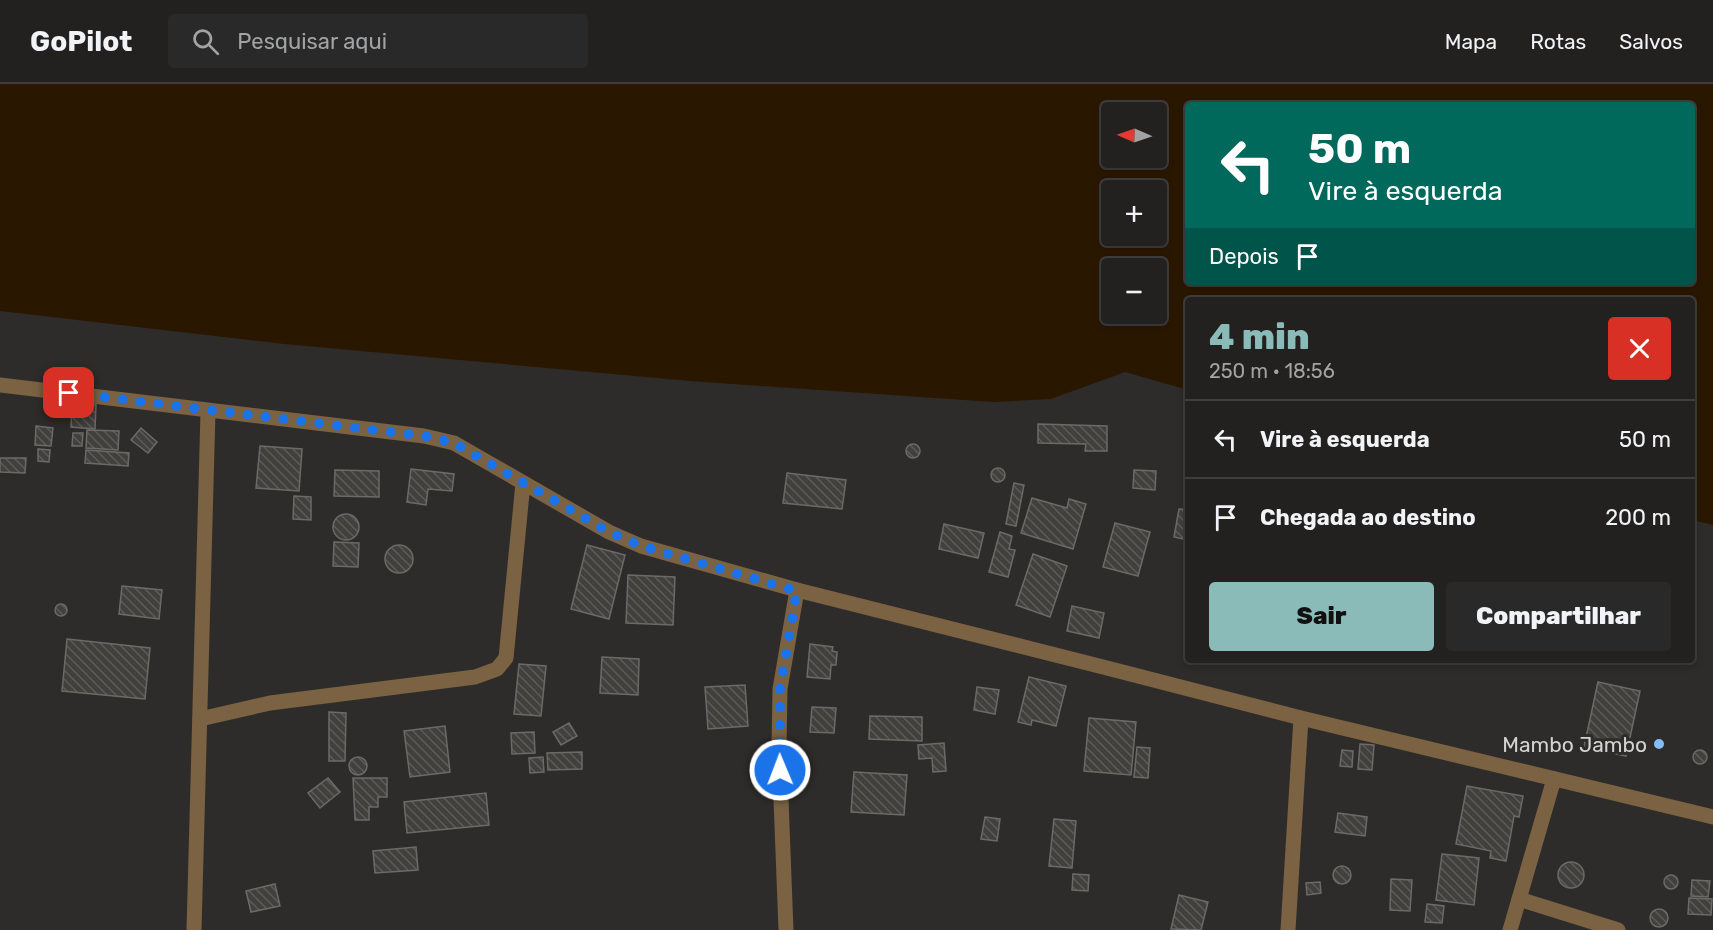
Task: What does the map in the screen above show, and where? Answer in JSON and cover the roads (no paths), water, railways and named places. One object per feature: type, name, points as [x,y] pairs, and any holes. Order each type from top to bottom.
[{"type":"street","points":[[0,385],[424,436],[454,443],[609,532],[641,546],[797,591],[1301,718],[1713,817]]},
{"type":"street","points":[[194,930],[208,411]]},
{"type":"street","points":[[200,720],[270,703],[475,677],[497,669],[506,658],[523,483]]},
{"type":"street","points":[[786,930],[779,747],[780,689],[797,591]]},
{"type":"street","points":[[1288,930],[1301,718]]},
{"type":"street","points":[[1510,930],[1554,779]]},
{"type":"street","points":[[1519,899],[1618,930]]},
{"type":"place","name":"Mambo Jambo","points":[[1659,744]]}]
